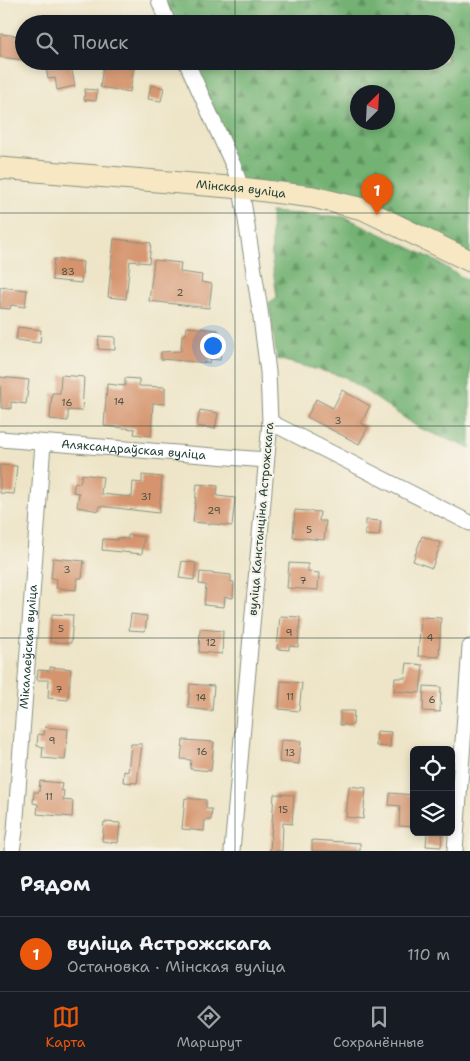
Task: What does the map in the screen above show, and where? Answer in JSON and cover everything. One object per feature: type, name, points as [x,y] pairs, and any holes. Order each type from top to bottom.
[{"type":"main road","name":"Мінская вуліца","points":[[0,168],[241,188],[313,197],[364,209],[470,261]]},
{"type":"street","points":[[159,0],[165,15]]},
{"type":"street","name":"вуліца Канстанціна Астрожскага","points":[[190,70],[234,167],[241,188],[268,372],[270,422],[232,851]]},
{"type":"street","points":[[270,422],[470,522]]},
{"type":"street","name":"Аляксандраўская вуліца","points":[[0,439],[266,460]]},
{"type":"street","name":"Мікалаеўская вуліца","points":[[12,851],[16,821],[43,443]]},
{"type":"street","points":[[455,851],[470,646]]},
{"type":"green space","points":[[159,0],[470,0],[470,261],[390,221],[241,188],[190,70],[455,70],[455,15],[165,15]]},
{"type":"green space","points":[[271,212],[345,217],[429,257],[470,282],[470,448],[419,428],[345,377],[277,359],[269,303],[277,297],[272,262]]},
{"type":"building","points":[[0,34],[15,35],[15,59],[0,57]]},
{"type":"building","points":[[46,70],[72,70],[75,86],[57,90],[55,78],[48,79]]},
{"type":"building","points":[[103,70],[133,70],[130,92],[100,87]]},
{"type":"building","points":[[151,85],[164,88],[161,101],[148,99]]},
{"type":"building","points":[[85,89],[97,90],[96,101],[84,100]]},
{"type":"building","points":[[114,239],[151,243],[149,263],[130,261],[126,299],[108,297]]},
{"type":"building","points":[[54,259],[83,262],[81,283],[52,280]]},
{"type":"building","points":[[154,260],[181,263],[180,272],[202,275],[201,282],[212,284],[209,308],[149,301]]},
{"type":"building","points":[[0,287],[27,290],[25,307],[11,305],[10,309],[0,308]]},
{"type":"building","points":[[18,327],[41,330],[40,343],[16,340]]},
{"type":"building","points":[[187,327],[218,330],[217,338],[222,339],[220,360],[210,359],[209,363],[161,359],[161,352],[181,351],[182,335],[186,335]]},
{"type":"building","points":[[99,336],[115,337],[115,350],[98,349]]},
{"type":"building","points":[[61,375],[84,377],[82,411],[68,410],[68,421],[50,419],[52,393],[60,393]]},
{"type":"building","points":[[0,377],[29,380],[26,404],[11,402],[11,409],[1,408]]},
{"type":"building","points":[[125,378],[139,379],[139,386],[165,387],[165,404],[153,403],[151,436],[134,434],[135,429],[104,426],[107,384],[125,386]]},
{"type":"building","points":[[342,390],[370,406],[361,423],[368,427],[359,444],[307,417],[316,399],[333,408]]},
{"type":"building","points":[[200,410],[218,413],[215,429],[197,426]]},
{"type":"building","points":[[0,465],[17,466],[14,494],[0,493]]},
{"type":"building","points":[[82,474],[103,477],[101,494],[132,497],[133,482],[142,483],[142,475],[162,477],[159,513],[99,506],[99,511],[77,507],[79,493],[73,492],[75,482],[80,483]]},
{"type":"building","points":[[197,484],[218,486],[217,496],[235,498],[232,526],[193,522]]},
{"type":"building","points":[[295,510],[320,512],[319,521],[326,521],[324,540],[293,537]]},
{"type":"building","points":[[366,520],[381,521],[379,536],[365,535]]},
{"type":"building","points":[[128,535],[144,537],[142,554],[102,550],[103,539],[128,539]]},
{"type":"building","points":[[422,536],[441,543],[432,568],[413,561]]},
{"type":"building","points":[[53,558],[84,561],[82,578],[77,578],[76,590],[56,588],[57,579],[51,578]]},
{"type":"building","points":[[182,561],[196,563],[194,580],[179,578]]},
{"type":"building","points":[[289,563],[308,564],[308,572],[319,573],[318,590],[287,588]]},
{"type":"building","points":[[200,572],[231,575],[231,582],[234,582],[233,598],[225,597],[224,607],[204,605],[206,585],[199,584]]},
{"type":"building","points":[[52,614],[73,615],[71,643],[50,642]]},
{"type":"building","points":[[131,614],[147,616],[145,631],[129,630]]},
{"type":"building","points":[[280,616],[300,617],[298,647],[289,646],[289,650],[277,649]]},
{"type":"building","points":[[421,617],[441,618],[439,657],[418,656]]},
{"type":"building","points":[[200,629],[223,631],[222,654],[199,652]]},
{"type":"building","points":[[407,663],[423,665],[420,693],[394,691],[395,678],[405,678]]},
{"type":"building","points":[[50,667],[71,669],[68,700],[48,698],[49,680],[37,680],[38,670],[50,671]]},
{"type":"building","points":[[281,681],[302,683],[299,711],[279,709]]},
{"type":"building","points":[[190,684],[214,686],[212,711],[188,708]]},
{"type":"building","points":[[424,686],[441,687],[440,712],[423,711]]},
{"type":"building","points":[[340,711],[354,711],[353,725],[340,725]]},
{"type":"building","points":[[45,727],[68,729],[65,760],[42,758],[43,747],[37,746],[38,734],[44,735]]},
{"type":"building","points":[[377,731],[391,732],[390,747],[376,746]]},
{"type":"building","points":[[183,740],[214,742],[211,771],[190,769],[191,760],[181,759]]},
{"type":"building","points":[[281,740],[301,741],[299,764],[279,762]]},
{"type":"building","points":[[131,744],[142,744],[137,783],[123,782],[124,771],[128,772]]},
{"type":"building","points":[[40,781],[62,783],[61,790],[64,791],[63,800],[73,801],[72,817],[37,814],[38,804],[33,803],[34,792],[39,792]]},
{"type":"building","points":[[349,786],[366,788],[363,819],[346,817]]},
{"type":"building","points":[[390,793],[410,795],[410,827],[399,826],[400,806],[389,805]]},
{"type":"building","points":[[274,794],[294,795],[292,824],[283,823],[282,851],[270,851]]},
{"type":"building","points":[[185,798],[206,800],[206,809],[212,809],[211,820],[205,820],[204,831],[182,829]]},
{"type":"building","points":[[104,822],[120,823],[118,843],[102,841]]},
{"type":"building","points":[[427,836],[442,836],[441,847],[426,846]]},
{"type":"building","points":[[312,840],[360,843],[360,851],[312,851]]},
{"type":"place","name":"вуліца Астрожскага","points":[[377,215]]}]
